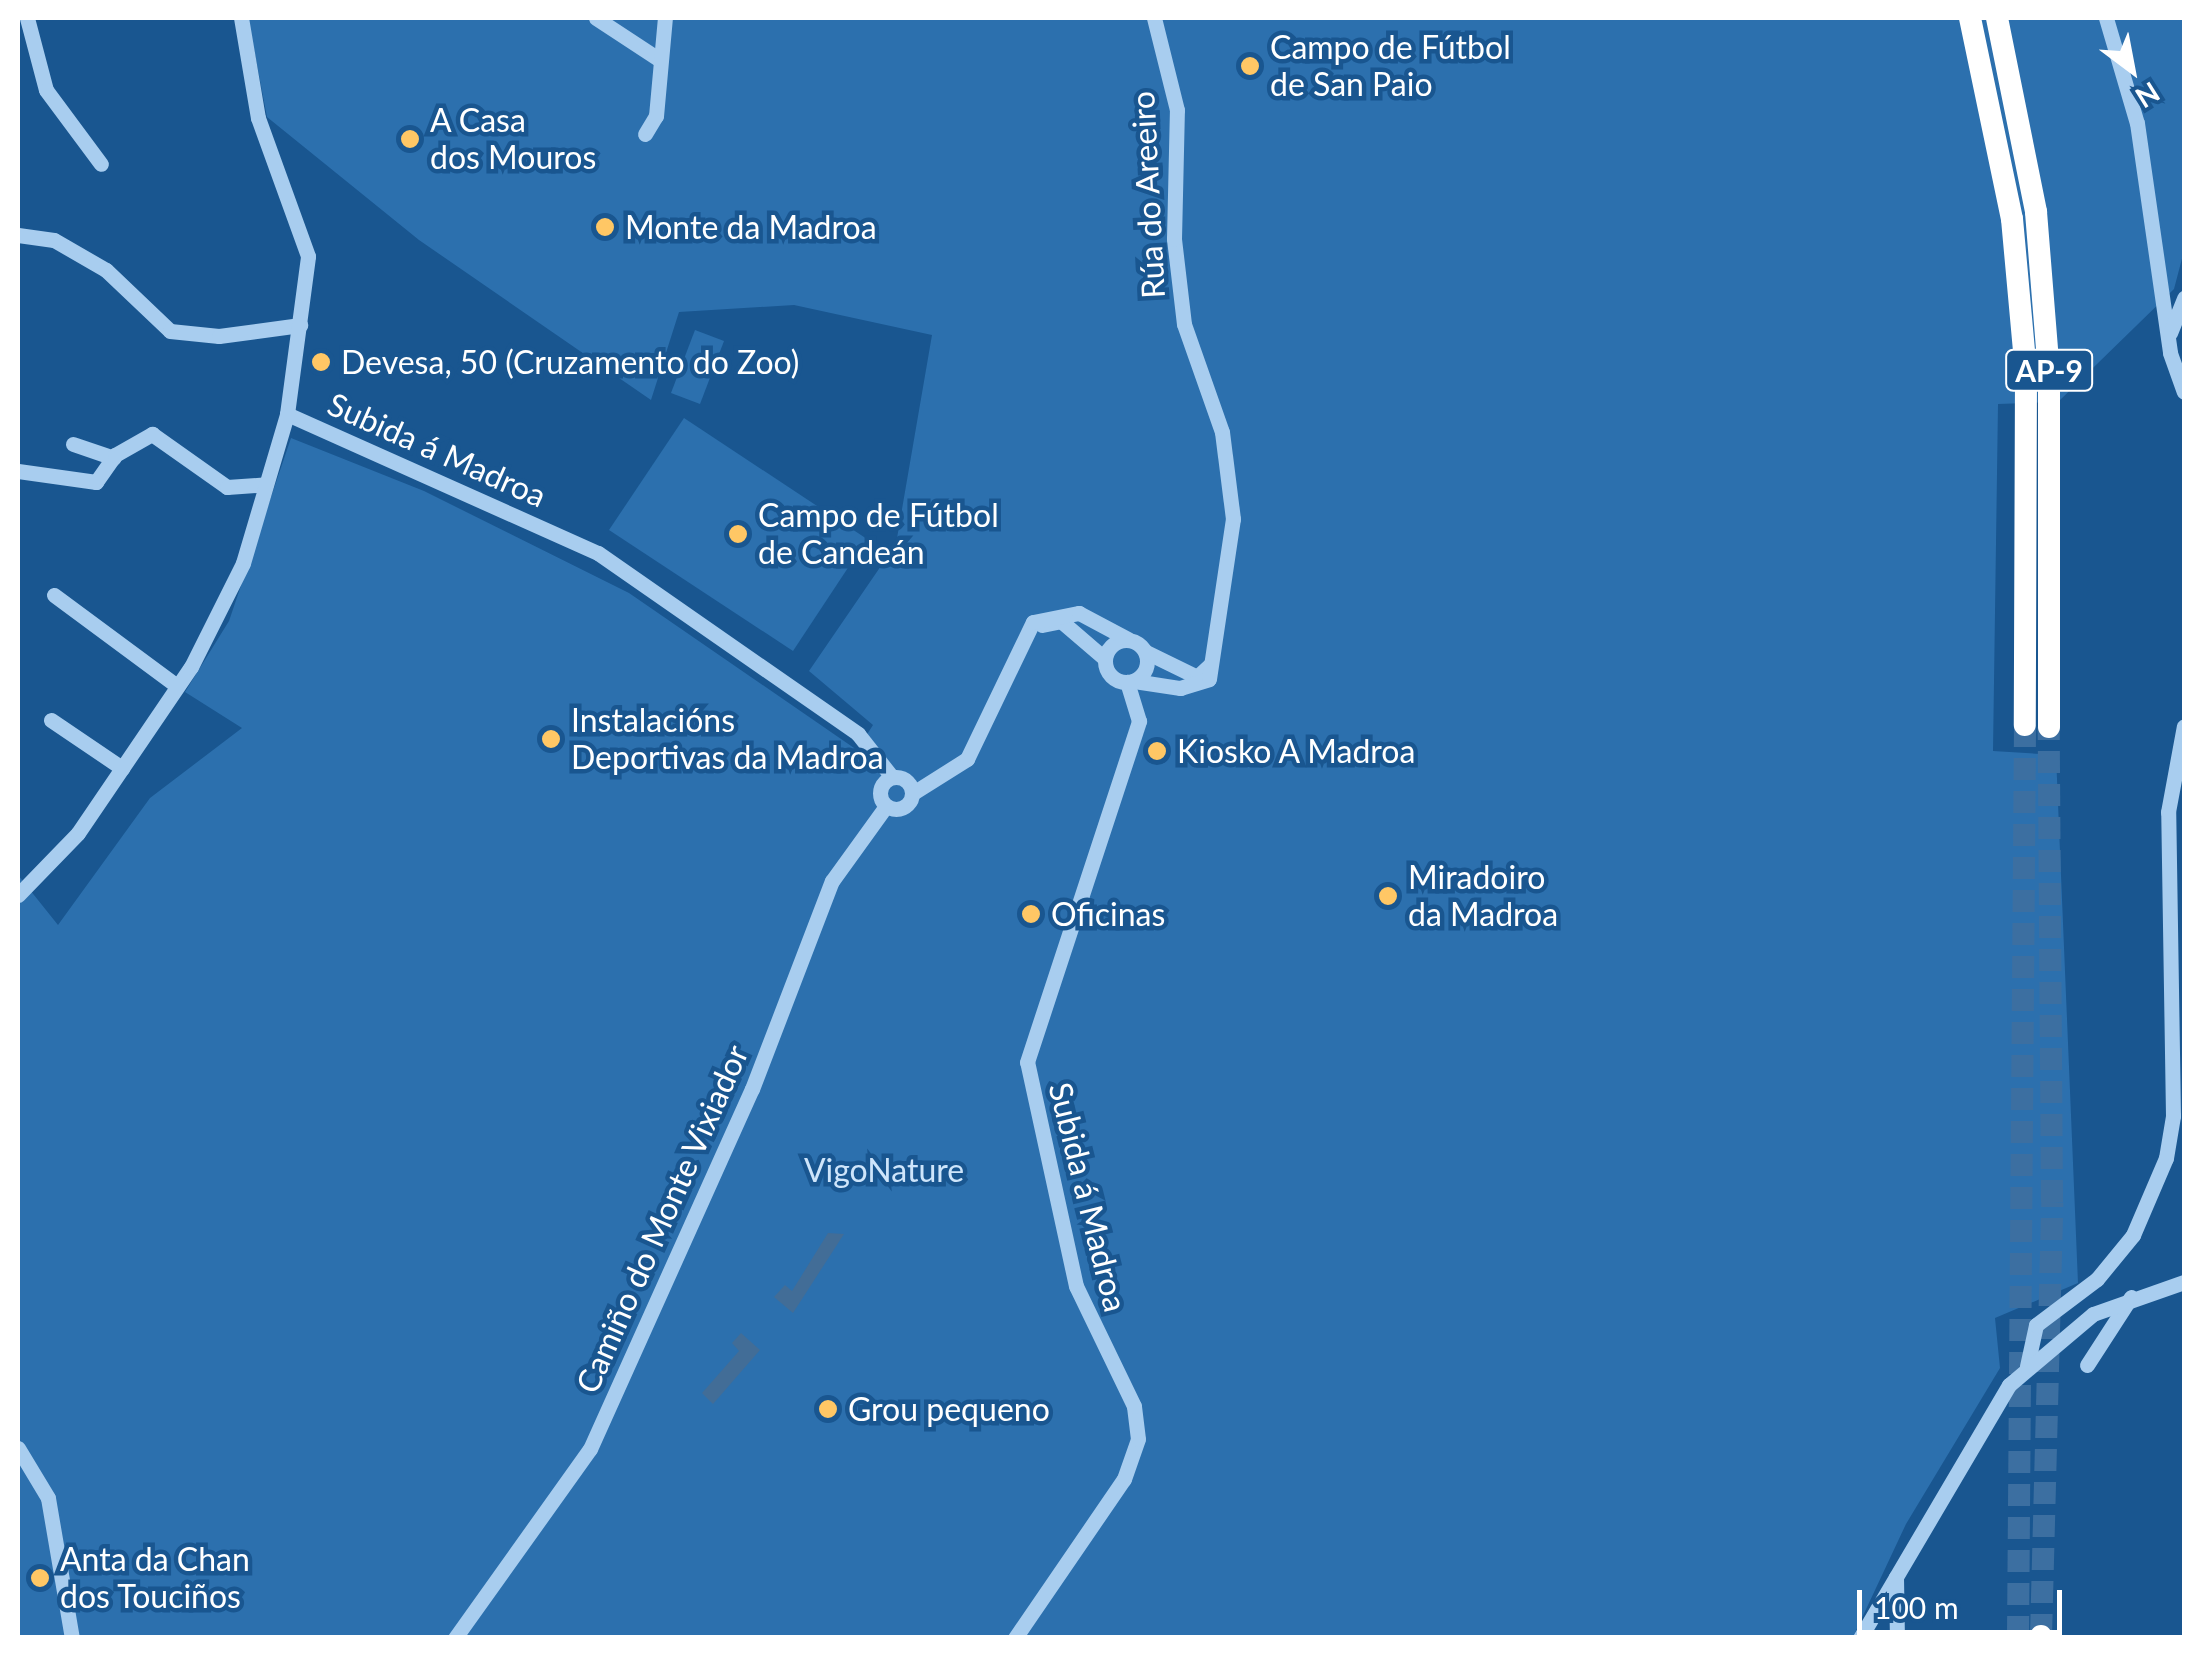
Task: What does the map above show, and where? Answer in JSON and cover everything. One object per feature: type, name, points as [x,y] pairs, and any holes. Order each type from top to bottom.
[{"type":"highway","name":"AP-9","points":[[1970,18],[2012,218],[2026,374],[2037,726],[2049,372],[2036,212],[1997,18]]},
{"type":"street","points":[[27,18],[46,90],[101,164]]},
{"type":"street","name":"Subida á Madroa","points":[[241,18],[258,118],[308,256],[286,414],[598,553],[858,734],[892,777],[913,793]]},
{"type":"street","points":[[596,18],[660,60]]},
{"type":"street","points":[[645,134],[665,18]]},
{"type":"street","name":"Rúa do Areeiro","points":[[1154,18],[1177,110],[1174,239],[1184,324],[1232,480],[1212,662]]},
{"type":"street","points":[[2106,18],[2140,138],[2168,337],[2184,392]]},
{"type":"street","points":[[18,234],[54,240],[106,270],[170,332],[218,336],[300,325]]},
{"type":"street","points":[[2168,337],[2184,298]]},
{"type":"street","points":[[19,891],[78,833],[177,686],[244,563],[286,414]]},
{"type":"street","points":[[18,471],[96,482],[114,458],[152,434],[227,488],[266,484]]},
{"type":"street","points":[[73,444],[114,458]]},
{"type":"street","points":[[54,594],[177,686]]},
{"type":"street","points":[[892,777],[880,790],[886,806],[904,808],[913,793],[967,759],[1025,634],[1042,615],[1062,611],[1128,639],[1198,677],[1212,662]]},
{"type":"street","points":[[1025,634],[1062,621],[1104,658],[1113,678],[1131,682],[1200,687],[1212,662]]},
{"type":"street","points":[[1104,658],[1128,639]]},
{"type":"street","points":[[1131,682],[1146,652]]},
{"type":"street","name":"Subida á Madroa","points":[[1015,1638],[1124,1479],[1138,1438],[1134,1406],[1076,1286],[1028,1062],[1139,722],[1131,682]]},
{"type":"street","points":[[52,720],[122,768]]},
{"type":"street","points":[[2027,1366],[2036,1324],[2109,1268],[2160,1176],[2173,1116],[2170,774],[2184,726]]},
{"type":"street","name":"Camiño do Monte Vixiador","points":[[454,1638],[590,1450],[752,1089],[832,881],[886,806]]},
{"type":"street","points":[[2169,922],[2184,890]]},
{"type":"street","points":[[1860,1638],[1975,1430],[2027,1366],[2072,1327],[2131,1297],[2184,1282]]},
{"type":"street","points":[[2086,1365],[2131,1297]]},
{"type":"street","points":[[18,1448],[48,1498],[72,1638]]},
{"type":"street","points":[[1896,1577],[1897,1638]]},
{"type":"green space","name":"VigoNature","points":[[248,18],[2184,18],[2184,251],[2174,289],[2058,402],[1998,404],[1993,751],[2056,755],[2078,1283],[1995,1318],[2000,1368],[1906,1524],[1853,1637],[18,1638],[18,875],[58,925],[150,798],[242,728],[185,692],[229,621],[291,438],[424,491],[629,593],[857,750],[873,725],[809,671],[896,544],[932,335],[794,305],[679,312],[651,400],[419,240],[267,117]]},
{"type":"green space","points":[[695,330],[724,341],[700,404],[671,393]]},
{"type":"green space","name":"Campo de Fútbol de Candeán","points":[[684,418],[867,539],[793,651],[609,530]]},
{"type":"shaded area","points":[[828,1233],[844,1234],[793,1313],[774,1297],[785,1285],[792,1291]]},
{"type":"shaded area","points":[[741,1333],[760,1350],[713,1404],[702,1393],[739,1351],[732,1343]]},
{"type":"tunnel","points":[[2018,1638],[2025,725]]},
{"type":"tunnel","points":[[2041,1636],[2052,1202],[2049,727]]},
{"type":"place","name":"Campo de Fútbol de San Paio","points":[[1250,66]]},
{"type":"place","name":"A Casa dos Mouros","points":[[410,139]]},
{"type":"place","name":"Monte da Madroa","points":[[605,227]]},
{"type":"place","name":"Devesa, 50 (Cruzamento do Zoo)","points":[[321,362]]},
{"type":"place","name":"Campo de Fútbol de Candeán","points":[[738,534]]},
{"type":"place","name":"Instalacións Deportivas da Madroa","points":[[551,739]]},
{"type":"place","name":"Kiosko A Madroa","points":[[1157,751]]},
{"type":"place","name":"Miradoiro da Madroa","points":[[1388,896]]},
{"type":"place","name":"Oficinas","points":[[1031,914]]},
{"type":"place","name":"Grou pequeno","points":[[828,1409]]},
{"type":"place","name":"Anta da Chan dos Touciños","points":[[40,1578]]}]
